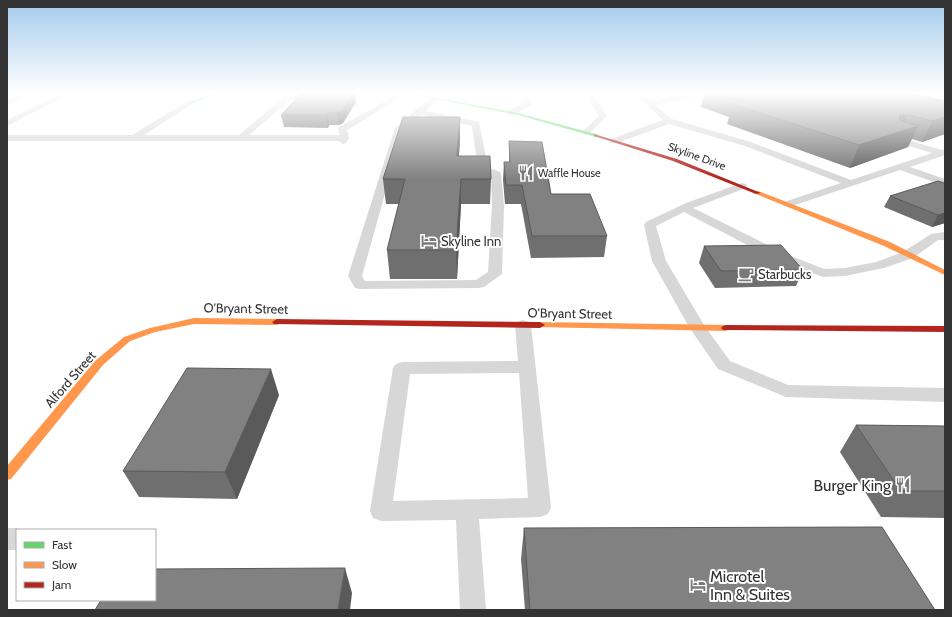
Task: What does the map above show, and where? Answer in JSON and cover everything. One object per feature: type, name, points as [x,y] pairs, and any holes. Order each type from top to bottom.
[{"type":"main road","name":"Skyline Drive","points":[[546,122],[586,132],[675,160],[887,244],[945,273]]},
{"type":"main road","name":"O'Bryant Street","points":[[194,321],[945,329]]},
{"type":"main road","name":"Alford Street","points":[[7,475],[99,363],[127,339],[153,330],[194,321]]},
{"type":"lane","points":[[134,138],[159,122]]},
{"type":"lane","points":[[241,138],[260,122]]},
{"type":"lane","points":[[7,138],[241,138],[344,140],[342,129],[355,122]]},
{"type":"lane","points":[[407,122],[399,128],[355,276],[360,284],[479,284],[495,274],[498,206],[496,174],[483,169],[476,124],[466,122]]},
{"type":"lane","points":[[586,132],[597,122]]},
{"type":"lane","points":[[614,141],[669,122],[748,144],[851,183]]},
{"type":"lane","points":[[682,125],[702,123],[719,126]]},
{"type":"lane","points":[[740,134],[748,144]]},
{"type":"lane","points":[[895,139],[943,153]]},
{"type":"lane","points":[[788,204],[943,153]]},
{"type":"lane","points":[[900,167],[945,183]]},
{"type":"lane","points":[[742,186],[685,208],[650,225],[659,261],[697,327],[724,365],[786,391],[945,395]]},
{"type":"lane","points":[[685,208],[781,257],[823,273],[845,272],[879,265],[908,255],[935,237],[945,236]]},
{"type":"lane","points":[[523,325],[540,507],[381,511],[402,368],[526,367]]},
{"type":"lane","points":[[467,510],[473,610]]},
{"type":"building","name":"Skyline Inn","points":[[401,122],[460,122],[457,156],[490,156],[491,179],[461,179],[456,250],[387,250],[405,179],[383,179]]},
{"type":"building","points":[[787,122],[904,122],[918,126],[859,145]]},
{"type":"building","points":[[509,141],[542,142],[551,194],[590,194],[607,236],[532,236],[522,185],[506,185],[504,162],[510,162]]},
{"type":"building","points":[[938,181],[945,183],[945,213],[938,215],[890,196]]},
{"type":"building","points":[[781,245],[803,270],[721,271],[704,246]]},
{"type":"building","points":[[187,368],[271,369],[225,472],[123,471]]},
{"type":"building","points":[[856,425],[945,426],[945,491],[901,491]]},
{"type":"building","points":[[882,527],[935,610],[530,610],[524,528]]},
{"type":"building","points":[[345,568],[338,610],[95,610],[100,601],[156,601],[156,569]]},
{"type":"traffic: fast","points":[[547,122],[596,135]]},
{"type":"traffic: slow","points":[[758,193],[887,244],[945,273]]},
{"type":"traffic: slow","points":[[7,475],[99,363],[127,339],[153,330],[194,321],[277,322]]},
{"type":"traffic: slow","points":[[540,325],[726,328]]},
{"type":"traffic: jam","points":[[596,135],[675,160],[758,193]]},
{"type":"traffic: jam","points":[[277,322],[540,325]]},
{"type":"traffic: jam","points":[[726,328],[945,329]]},
{"type":"place","name":"Waffle House","points":[[526,173]]},
{"type":"place","name":"Skyline Inn","points":[[429,241]]},
{"type":"place","name":"Starbucks","points":[[746,274]]},
{"type":"place","name":"Burger King","points":[[903,485]]},
{"type":"place","name":"Microtel Inn & Suites","points":[[698,585]]}]
